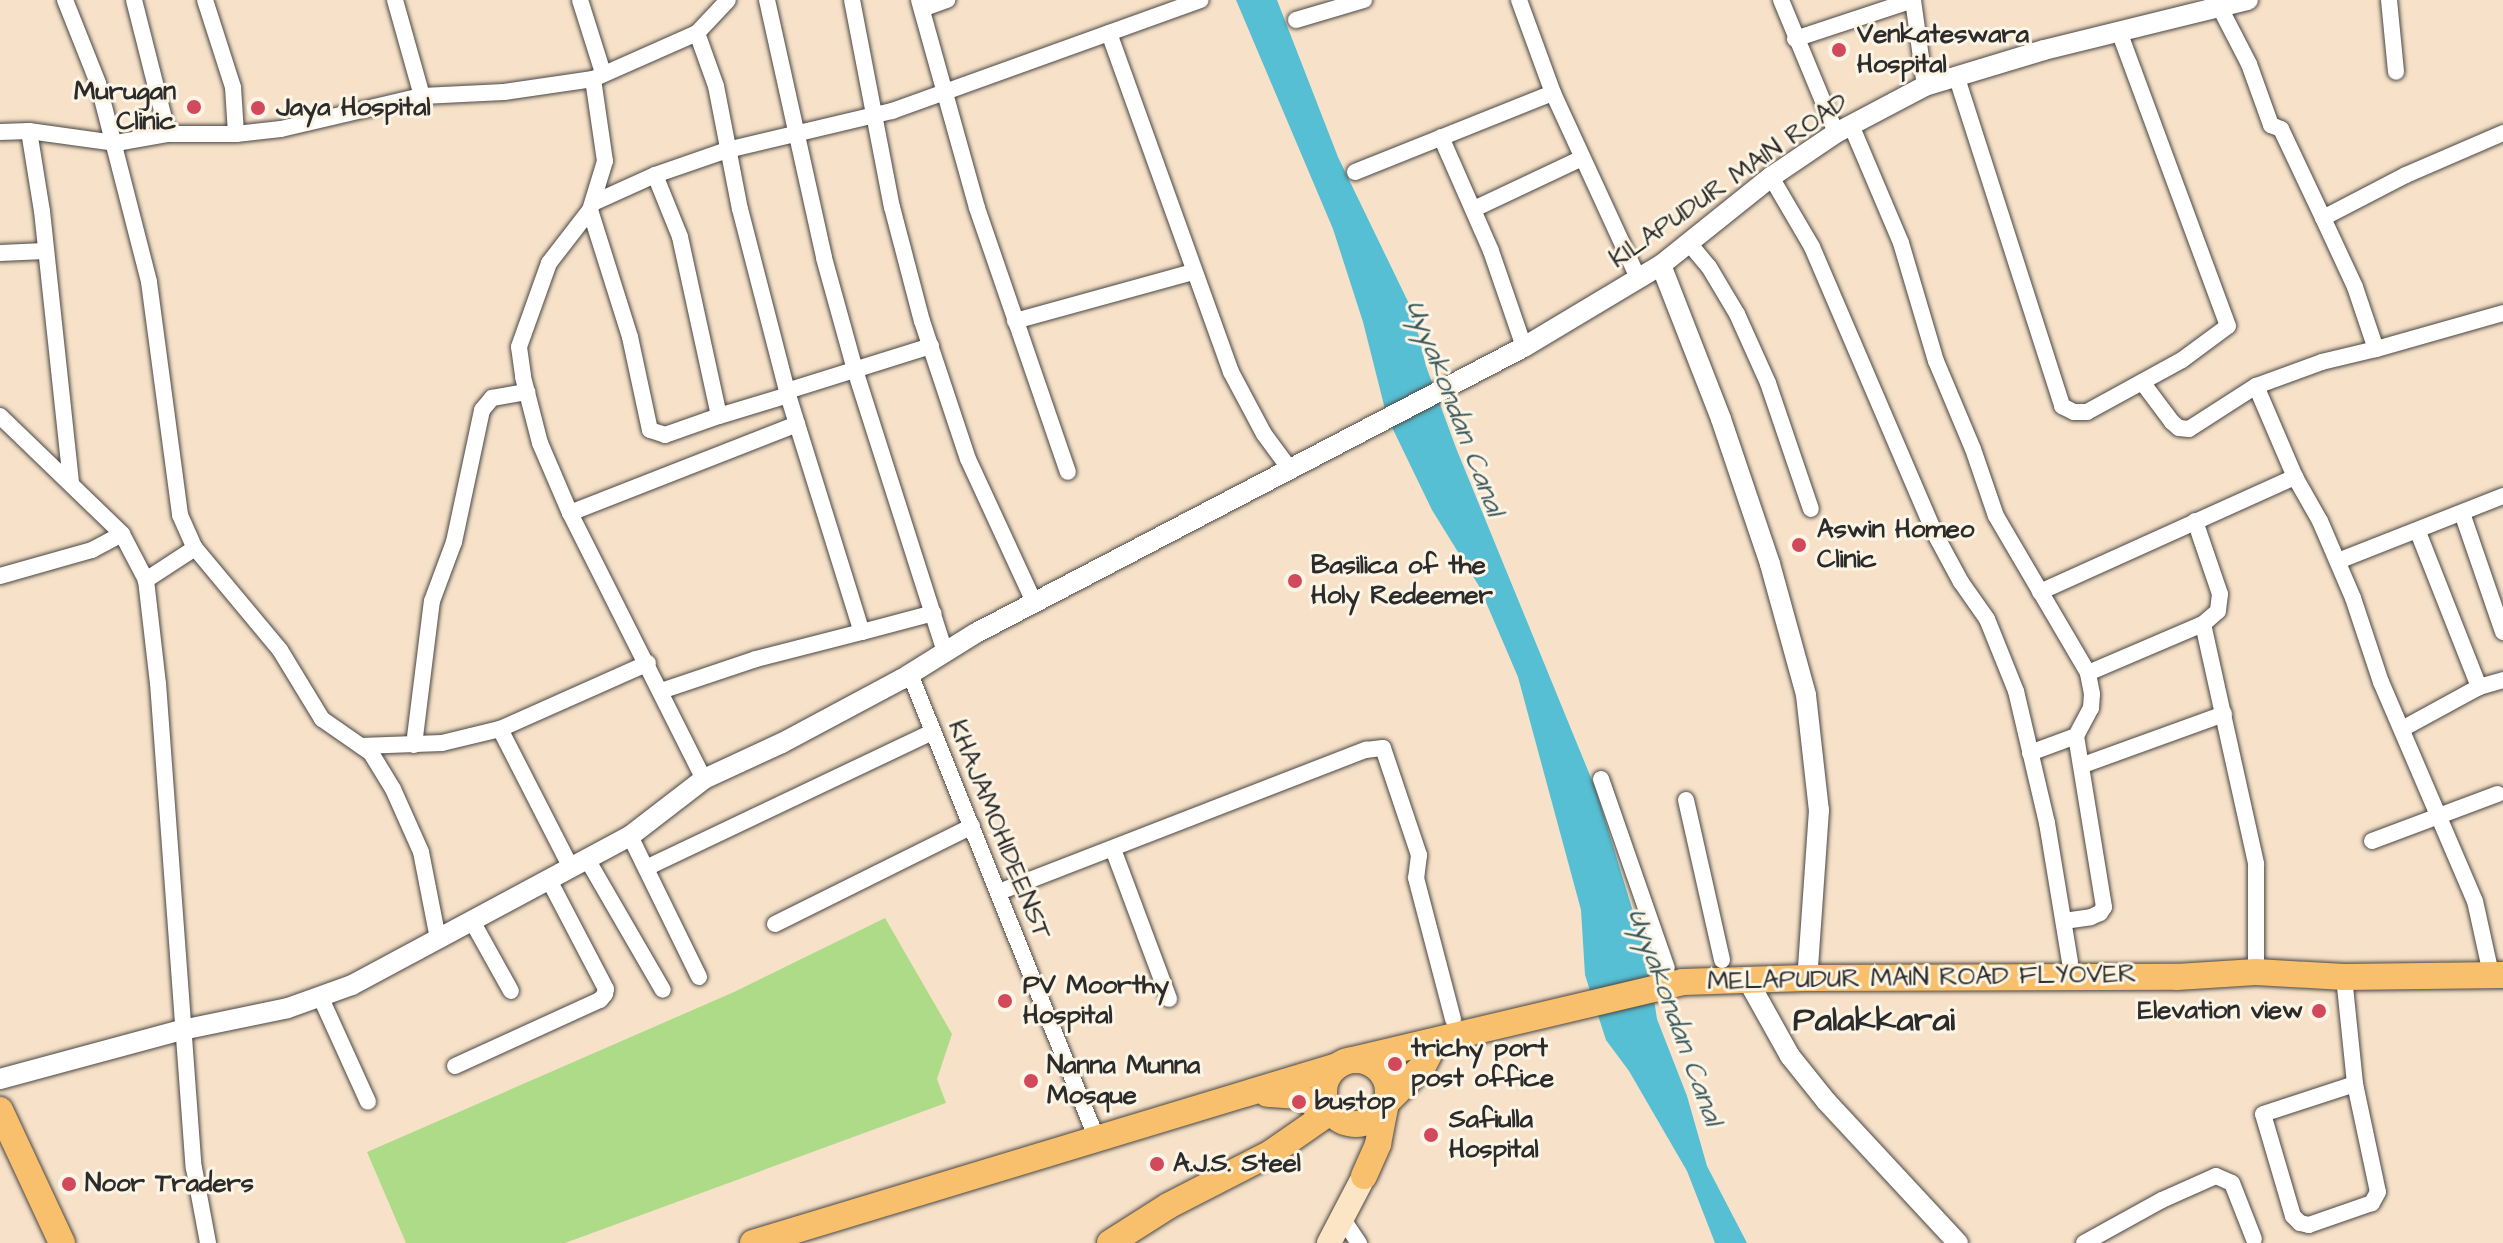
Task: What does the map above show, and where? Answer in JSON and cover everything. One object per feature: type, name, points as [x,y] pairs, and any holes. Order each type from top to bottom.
[{"type":"main road","name":"MELAPUDUR MAIN ROAD FLYOVER","points":[[753,1243],[1096,1137],[1255,1093],[1447,1032],[1683,982],[2177,977],[2256,972],[2344,977],[2497,974]]},
{"type":"main road","points":[[1255,1093],[1299,1096],[1338,1117],[1366,1123],[1423,1066],[1447,1032]]},
{"type":"main road","points":[[1329,1243],[1344,1221],[1364,1176],[1378,1144],[1386,1103],[1386,1082],[1373,1065],[1345,1063],[1325,1082],[1324,1092],[1364,1176]]},
{"type":"main road","points":[[0,1110],[62,1243]]},
{"type":"main road","points":[[1110,1243],[1168,1206],[1338,1117]]},
{"type":"street","points":[[65,0],[98,83],[116,143],[149,282],[180,515],[195,548],[280,650],[322,719],[371,753],[393,789],[421,852],[438,939]]},
{"type":"street","points":[[134,0],[168,134]]},
{"type":"street","points":[[205,0],[233,87],[236,134]]},
{"type":"street","points":[[395,0],[422,96]]},
{"type":"street","points":[[580,0],[598,76],[605,161],[592,206],[549,263],[519,347],[540,443],[570,513],[704,779]]},
{"type":"street","points":[[0,132],[29,131],[116,143],[168,134],[236,134],[281,129],[422,96],[504,92],[598,76],[697,33],[728,0]]},
{"type":"street","points":[[767,0],[824,258],[855,370],[945,652]]},
{"type":"street","points":[[852,0],[892,207],[931,346],[968,459],[1034,602]]},
{"type":"street","points":[[947,0],[921,5],[977,208],[1068,472]]},
{"type":"street","points":[[592,206],[655,175],[727,150],[874,117],[1201,0]]},
{"type":"street","points":[[1296,20],[1364,0]]},
{"type":"street","points":[[1519,0],[1553,93],[1638,278]]},
{"type":"street","points":[[1781,0],[1795,39],[1901,243],[1931,348],[1996,516],[2088,673],[2091,708],[2076,736],[2030,753]]},
{"type":"street","points":[[1795,39],[1913,0],[1925,86]]},
{"type":"street","name":"KILAPUDUR MAIN ROAD","points":[[0,1079],[182,1030],[288,1008],[352,985],[630,836],[704,779],[782,743],[1034,602],[1524,347],[1661,265],[1771,177],[1844,129],[1925,86],[2218,4],[2248,0]]},
{"type":"street","points":[[2389,0],[2396,72]]},
{"type":"street","points":[[2218,4],[2249,64],[2271,125],[2281,129],[2355,287],[2376,349]]},
{"type":"street","points":[[1956,75],[2062,406],[2074,412],[2087,412],[2182,360],[2228,326],[2119,31]]},
{"type":"street","points":[[697,33],[716,86],[727,150],[788,393],[862,632]]},
{"type":"street","points":[[1109,33],[1231,372],[1264,434],[1289,468]]},
{"type":"street","points":[[1355,172],[1553,93]]},
{"type":"street","points":[[29,131],[71,484]]},
{"type":"street","points":[[2323,218],[2406,175],[2503,133]]},
{"type":"street","points":[[1441,137],[1474,209],[1524,347]]},
{"type":"street","points":[[1474,209],[1582,158]]},
{"type":"street","points":[[655,175],[680,237],[719,416]]},
{"type":"street","points":[[1771,177],[1812,247],[1935,534],[1961,582],[1987,619],[2016,691],[2070,962]]},
{"type":"street","points":[[592,206],[630,337],[650,430],[665,435],[931,346]]},
{"type":"street","points":[[1688,242],[1709,267],[1737,314],[1768,383],[1811,509]]},
{"type":"street","points":[[0,253],[45,251]]},
{"type":"street","points":[[1661,265],[1721,419],[1770,564],[1806,695],[1819,810],[1808,967]]},
{"type":"street","points":[[1015,321],[1193,272]]},
{"type":"street","points":[[2142,382],[2172,422],[2179,428],[2189,429],[2256,386],[2322,362],[2503,313]]},
{"type":"street","points":[[2256,386],[2295,477],[2338,561],[2381,682],[2475,901],[2497,974]]},
{"type":"street","points":[[414,745],[432,601],[454,542],[482,410],[492,398],[527,392]]},
{"type":"street","points":[[0,416],[122,534],[146,580],[158,683],[194,1168],[208,1243]]},
{"type":"street","points":[[570,513],[797,424]]},
{"type":"street","points":[[2040,592],[2295,477]]},
{"type":"street","points":[[2338,561],[2462,513],[2502,501]]},
{"type":"street","points":[[2462,513],[2503,632]]},
{"type":"street","points":[[2088,673],[2203,624],[2218,611],[2220,594],[2195,521]]},
{"type":"street","points":[[2418,532],[2479,687]]},
{"type":"street","points":[[0,576],[92,550],[122,534]]},
{"type":"street","points":[[146,580],[195,548]]},
{"type":"street","points":[[661,691],[756,659],[934,613]]},
{"type":"street","points":[[2203,624],[2256,864],[2256,972]]},
{"type":"street","points":[[361,746],[451,742],[500,729],[648,663]]},
{"type":"street","name":"KHAJAMOHIDEENST","points":[[910,674],[1096,1137]]},
{"type":"street","points":[[2402,729],[2479,687],[2503,680]]},
{"type":"street","points":[[2083,765],[2224,714]]},
{"type":"street","points":[[500,729],[579,864],[663,990]]},
{"type":"street","points":[[646,868],[933,732]]},
{"type":"street","points":[[2064,921],[2091,917],[2104,907],[2076,736]]},
{"type":"street","points":[[999,892],[1366,750],[1383,748],[1419,855],[1416,878],[1447,1032]]},
{"type":"street","points":[[1601,779],[1667,968]]},
{"type":"street","points":[[2372,841],[2498,794]]},
{"type":"street","points":[[1686,800],[1722,960]]},
{"type":"street","points":[[775,924],[972,826]]},
{"type":"street","points":[[630,836],[699,977]]},
{"type":"street","points":[[1113,849],[1169,999]]},
{"type":"street","points":[[455,1066],[600,1000],[605,994],[606,989],[549,880]]},
{"type":"street","points":[[472,921],[511,991]]},
{"type":"street","points":[[2344,977],[2355,1084],[2377,1198],[2372,1203],[2309,1225],[2300,1223],[2293,1216],[2263,1114],[2355,1084]]},
{"type":"street","points":[[1747,979],[1767,1020],[1799,1067],[1958,1243]]},
{"type":"street","points":[[320,996],[368,1102]]},
{"type":"street","points":[[2084,1243],[2162,1200],[2216,1176],[2232,1183],[2254,1239]]},
{"type":"street","points":[[1344,1221],[1359,1243]]},
{"type":"green space","points":[[885,918],[952,1034],[937,1079],[946,1103],[565,1243],[406,1243],[367,1152],[734,992]]},
{"type":"water","points":[[1236,0],[1277,0],[1338,157],[1413,312],[1426,366],[1456,448],[1596,790],[1648,961],[1657,1019],[1687,1096],[1707,1166],[1747,1243],[1715,1243],[1687,1171],[1629,1071],[1606,1040],[1585,975],[1581,910],[1518,677],[1479,586],[1432,510],[1387,417],[1363,322],[1333,229]]},
{"type":"place","name":"Venkateswara Hospital","points":[[1839,50]]},
{"type":"place","name":"Murugan Clinic","points":[[194,107]]},
{"type":"place","name":"Jaya Hospital","points":[[258,108]]},
{"type":"place","name":"Aswin Homeo Clinic","points":[[1799,545]]},
{"type":"place","name":"Basilica of the Holy Redeemer","points":[[1295,581]]},
{"type":"place","name":"PV Moorthy Hospital","points":[[1005,1001]]},
{"type":"place","name":"Elevation view","points":[[2319,1011]]},
{"type":"place","name":"trichy port post office","points":[[1395,1064]]},
{"type":"place","name":"Nanna Munna Mosque","points":[[1031,1081]]},
{"type":"place","name":"bustop","points":[[1299,1102]]},
{"type":"place","name":"Safiulla Hospital","points":[[1431,1135]]},
{"type":"place","name":"A.J.S. Steel","points":[[1157,1164]]},
{"type":"place","name":"Noor Traders","points":[[69,1184]]},
{"type":"district","name":"Palakkarai","points":[[1874,1021]]},
{"type":"water label","name":"Uyyakondan Canal","points":[[1455,408]]},
{"type":"water label","name":"Uyyakondan Canal","points":[[1675,1017]]}]
